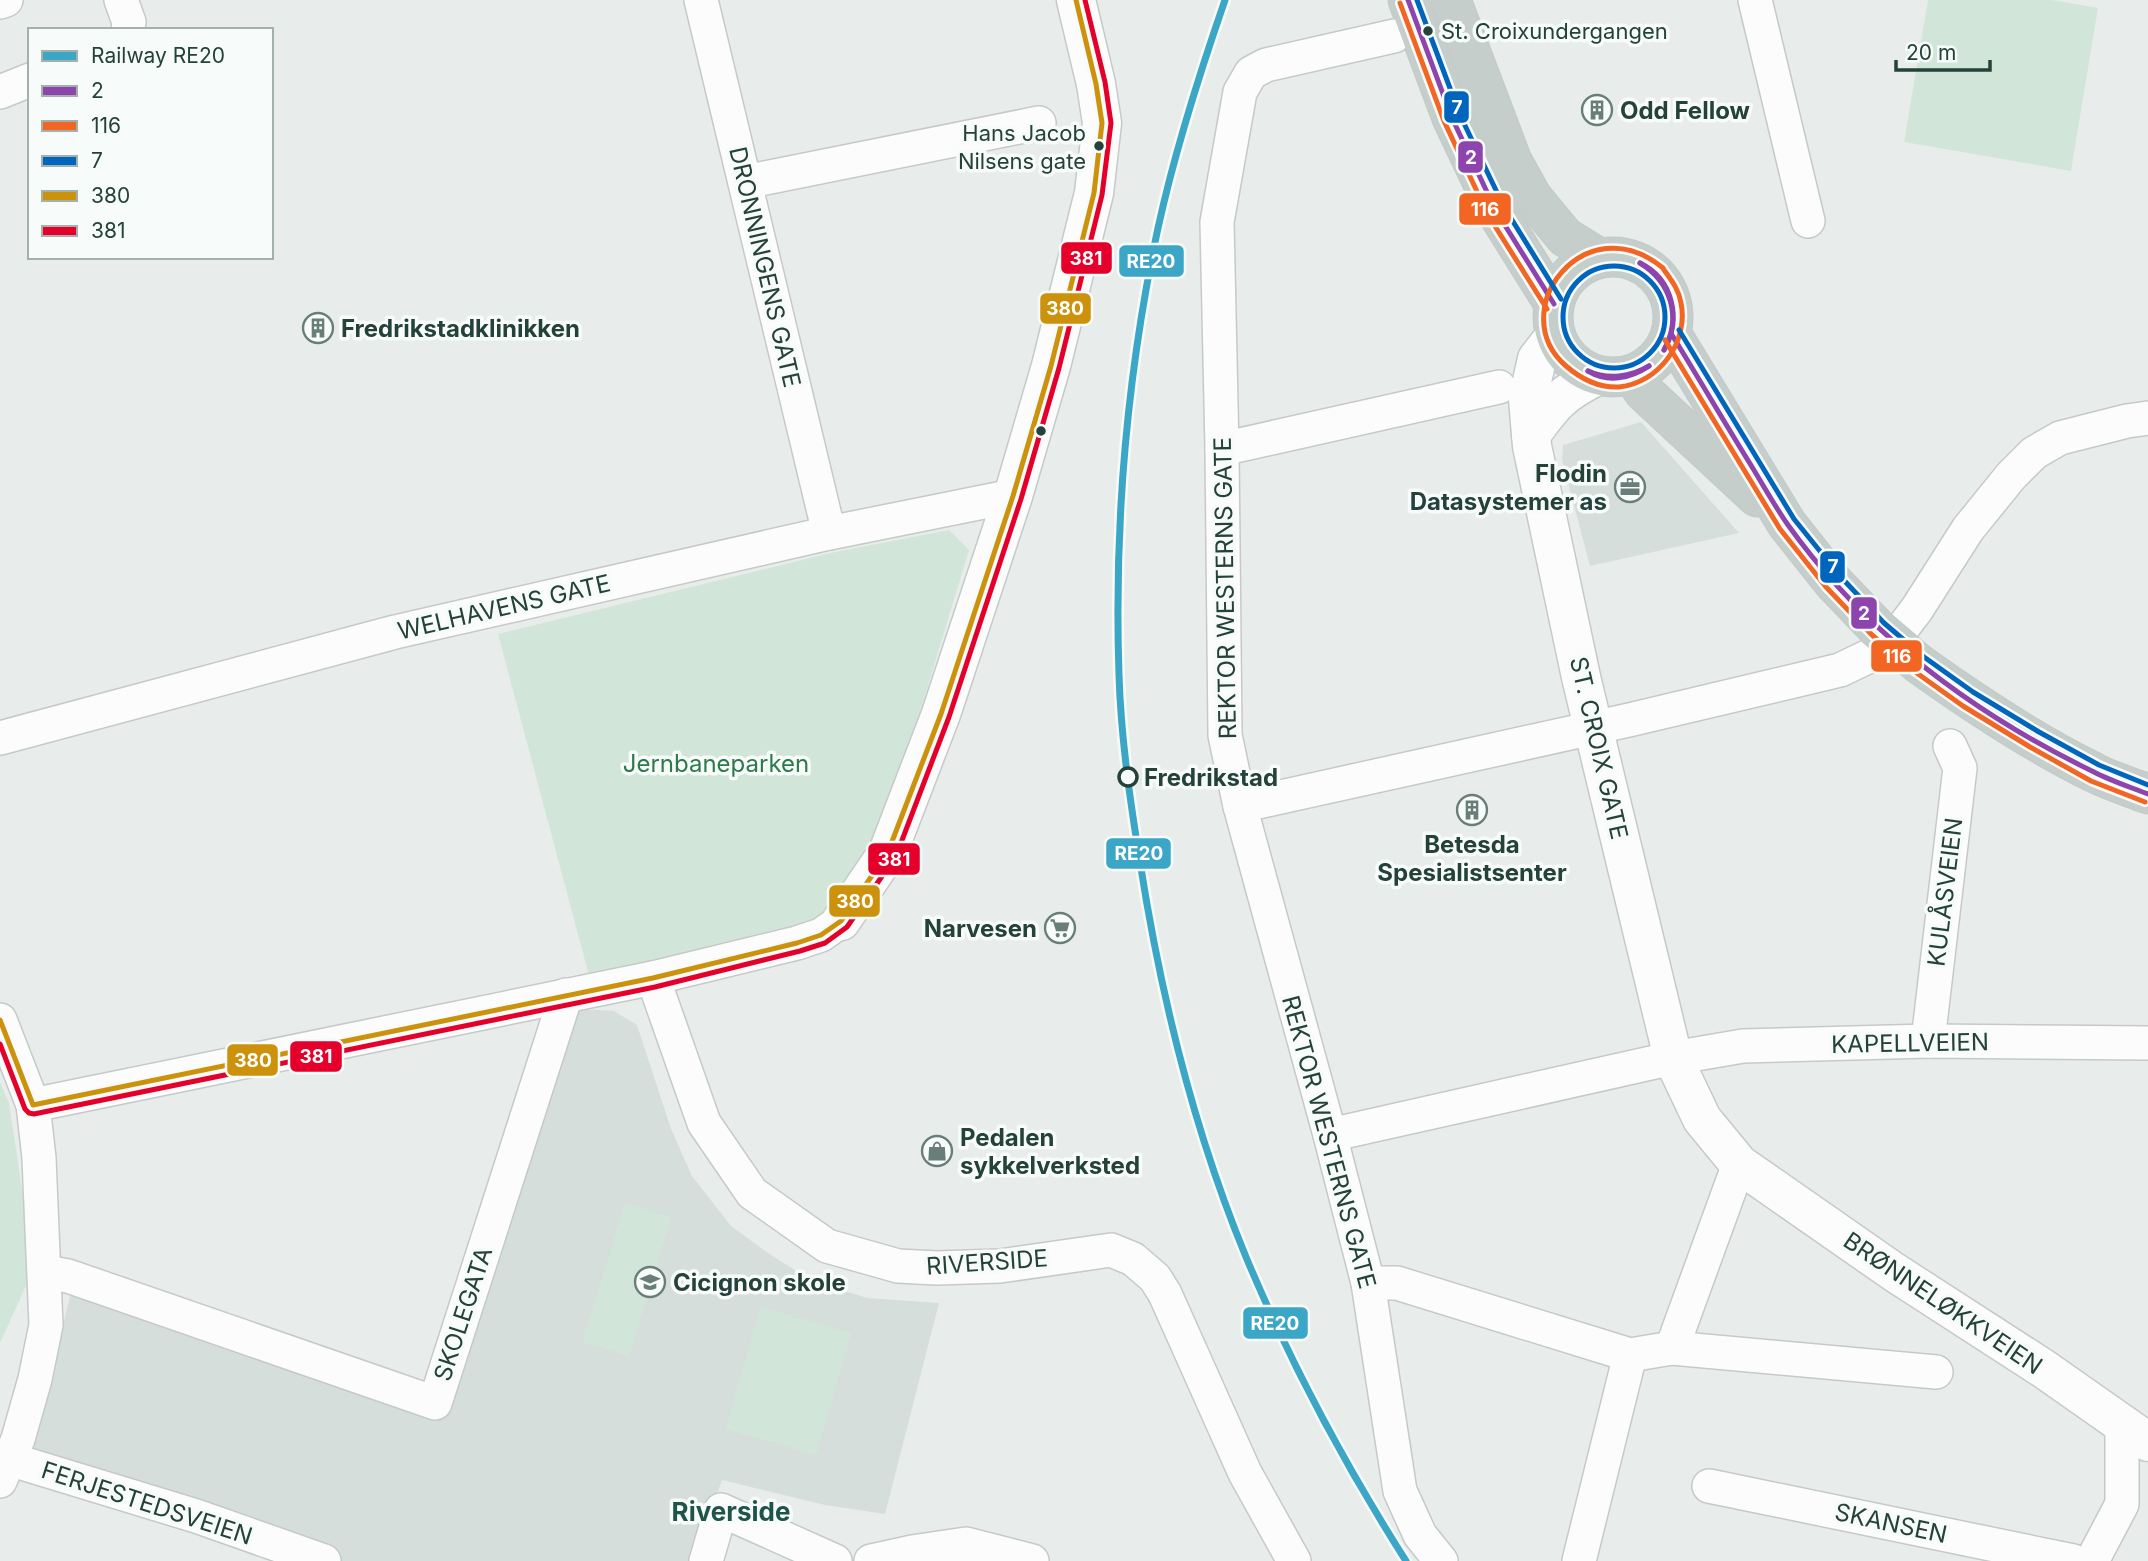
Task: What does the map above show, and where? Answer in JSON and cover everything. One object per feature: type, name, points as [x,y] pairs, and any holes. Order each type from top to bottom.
[{"type":"highway","points":[[1408,0],[1452,118],[1496,212],[1554,320],[1564,354],[1579,368],[1614,376],[1644,392],[1787,524]]},
{"type":"highway","points":[[1451,0],[1511,161],[1532,197],[1565,237],[1599,258]]},
{"type":"highway","points":[[1554,320],[1562,283],[1578,267],[1599,258],[1620,256],[1641,263],[1657,275],[1669,293],[1674,314],[1672,335],[1663,352],[1649,367],[1614,376]]},
{"type":"highway","points":[[1672,335],[1787,524],[1833,582],[1878,629],[1919,664],[1968,699],[2035,740],[2095,773],[2148,794]]},
{"type":"street","points":[[0,2],[6,0]]},
{"type":"street","points":[[121,0],[129,22],[128,28]]},
{"type":"street","name":"DRONNINGENS GATE","points":[[701,0],[829,533]]},
{"type":"street","points":[[33,1105],[653,978],[797,943],[821,935],[841,921],[888,852],[955,676],[1013,496],[1051,366],[1094,193],[1102,123],[1096,83],[1076,0]]},
{"type":"street","points":[[1755,0],[1808,221]]},
{"type":"street","name":"REKTOR WESTERNS GATE","points":[[1394,36],[1266,65],[1251,73],[1240,92],[1217,222],[1225,735],[1240,806],[1368,1283],[1400,1492],[1420,1535],[1441,1561]]},
{"type":"street","points":[[0,92],[28,81]]},
{"type":"street","points":[[745,182],[1039,123]]},
{"type":"street","name":"ST. CROIX GATE","points":[[1554,320],[1537,359],[1528,399],[1531,435],[1593,727],[1673,1058]]},
{"type":"street","points":[[1531,435],[1550,408],[1573,388],[1614,376]]},
{"type":"street","points":[[1222,449],[1499,387]]},
{"type":"street","points":[[1240,806],[1840,670],[1888,647],[1917,609],[1968,529],[2011,476],[2034,453],[2060,438],[2148,418]]},
{"type":"street","name":"WELHAVENS GATE","points":[[0,738],[395,632],[829,533],[1013,496]]},
{"type":"street","name":"KULÅSVEIEN","points":[[1928,1041],[1960,768],[1950,746]]},
{"type":"street","name":"RIVERSIDE","points":[[653,978],[704,1123],[752,1193],[827,1246],[898,1266],[937,1268],[1000,1266],[1111,1250],[1132,1259],[1155,1278],[1165,1294],[1245,1473],[1294,1561]]},
{"type":"street","name":"SKOLEGATA","points":[[46,1272],[68,1276],[435,1403],[566,995]]},
{"type":"street","name":"FERJESTEDSVEIEN","points":[[0,1020],[33,1105],[46,1272],[46,1325],[35,1379],[18,1439],[5,1470],[196,1516],[324,1561]]},
{"type":"street","name":"KAPELLVEIEN","points":[[1330,1135],[1673,1058],[1743,1046],[1928,1041],[2148,1043]]},
{"type":"street","name":"BRØNNELØKKVEIEN","points":[[1673,1058],[1702,1119],[1739,1164],[1894,1272],[2044,1369],[2135,1433]]},
{"type":"street","points":[[1672,1348],[1739,1164]]},
{"type":"street","points":[[1368,1283],[1397,1283],[1630,1355],[1672,1348],[1936,1372]]},
{"type":"street","points":[[1579,1561],[1630,1355]]},
{"type":"street","points":[[2092,1561],[2135,1499],[2135,1433]]},
{"type":"street","name":"SKANSEN","points":[[1709,1486],[2073,1561]]},
{"type":"street","points":[[706,1561],[721,1510],[835,1561]]},
{"type":"street","points":[[871,1561],[966,1544],[1032,1561]]},
{"type":"shaded area","points":[[1641,422],[1739,533],[1590,566],[1562,460],[1563,445]]},
{"type":"shaded area","name":"Cicignon skole","points":[[570,1008],[614,1011],[637,1025],[671,1129],[692,1176],[731,1226],[806,1277],[868,1298],[939,1303],[885,1514],[825,1505],[722,1480],[704,1532],[698,1561],[275,1561],[23,1472],[36,1435],[72,1288],[434,1413]]},
{"type":"green space","points":[[1928,0],[2052,0],[2098,8],[2071,171],[1904,142]]},
{"type":"green space","name":"Jernbaneparken","points":[[949,530],[969,550],[882,838],[809,933],[592,987],[498,634],[835,552]]},
{"type":"green space","points":[[0,1082],[9,1103],[34,1268],[0,1343]]},
{"type":"green space","points":[[625,1203],[671,1217],[629,1356],[583,1342]]},
{"type":"green space","points":[[761,1307],[851,1333],[816,1455],[726,1429]]},
{"type":"rail line","name":"RE20","points":[[1225,0],[1172,170],[1158,228],[1138,338],[1125,450],[1119,563],[1120,699],[1126,769],[1158,963],[1181,1063],[1210,1161],[1246,1257],[1300,1374],[1361,1488],[1406,1561]]},
{"type":"transit line","name":"380","points":[[0,1020],[33,1105],[653,978],[797,943],[821,935],[841,921],[888,852],[941,714],[1013,496],[1051,366],[1094,193],[1102,123],[1096,84],[1076,0]]},
{"type":"transit line","name":"381","points":[[0,1044],[25,1109],[34,1114],[655,987],[800,951],[825,943],[847,927],[896,856],[949,717],[1021,499],[1059,368],[1102,195],[1111,123],[1105,82],[1085,0]]},
{"type":"transit line","name":"2","points":[[1408,0],[1452,118],[1496,211],[1554,304]]},
{"type":"transit line","name":"7","points":[[1417,0],[1460,115],[1504,207],[1561,299]]},
{"type":"transit line","name":"116","points":[[1400,3],[1444,121],[1488,215],[1547,309]]},
{"type":"transit line","name":"116","points":[[1663,268],[1634,252],[1606,249],[1581,256],[1562,272],[1548,294],[1544,318],[1549,343],[1566,366],[1590,382],[1611,387],[1633,384],[1658,369],[1675,346],[1682,318],[1679,294],[1664,270]]},
{"type":"transit line","name":"2","points":[[1640,263],[1660,279],[1671,301],[1672,326],[1664,350]]},
{"type":"transit line","name":"2","points":[[1640,263],[1659,280],[1670,301],[1672,325],[1664,350]]},
{"type":"transit line","name":"7","points":[[1614,266],[1633,270],[1650,281],[1661,298],[1665,317],[1661,336],[1650,353],[1633,364],[1614,368],[1595,364],[1578,353],[1567,336],[1563,317],[1567,298],[1578,281],[1595,270],[1614,266]]},
{"type":"transit line","name":"7","points":[[1679,330],[1794,519],[1840,576],[1884,623],[1924,657],[1973,692],[2099,765],[2148,785]]},
{"type":"transit line","name":"2","points":[[1672,335],[1783,517],[1819,565],[1887,636],[1925,668],[2007,724],[2100,775],[2148,794]]},
{"type":"transit line","name":"116","points":[[1665,340],[1780,529],[1826,587],[1872,635],[1914,671],[1963,706],[2030,747],[2091,781],[2145,802]]},
{"type":"transit line","name":"2","points":[[1588,371],[1603,376],[1619,376],[1635,373],[1649,366]]},
{"type":"transit line","name":"2","points":[[1588,371],[1603,377],[1619,378],[1649,366]]},
{"type":"place","name":"St. Croixundergangen","points":[[1428,31]]},
{"type":"place","name":"Odd Fellow","points":[[1597,110]]},
{"type":"place","name":"Hans Jacob Nilsens gate","points":[[1099,146]]},
{"type":"place","name":"Fredrikstadklinikken","points":[[318,328]]},
{"type":"place","name":"Flodin Datasystemer as","points":[[1630,487]]},
{"type":"place","name":"Fredrikstad","points":[[1128,777]]},
{"type":"place","name":"Betesda Spesialistsenter","points":[[1472,810]]},
{"type":"place","name":"Narvesen","points":[[1060,928]]},
{"type":"place","name":"Pedalen sykkelverksted","points":[[937,1151]]},
{"type":"place","name":"Cicignon skole","points":[[650,1282]]},
{"type":"district","name":"Riverside","points":[[731,1511]]}]
